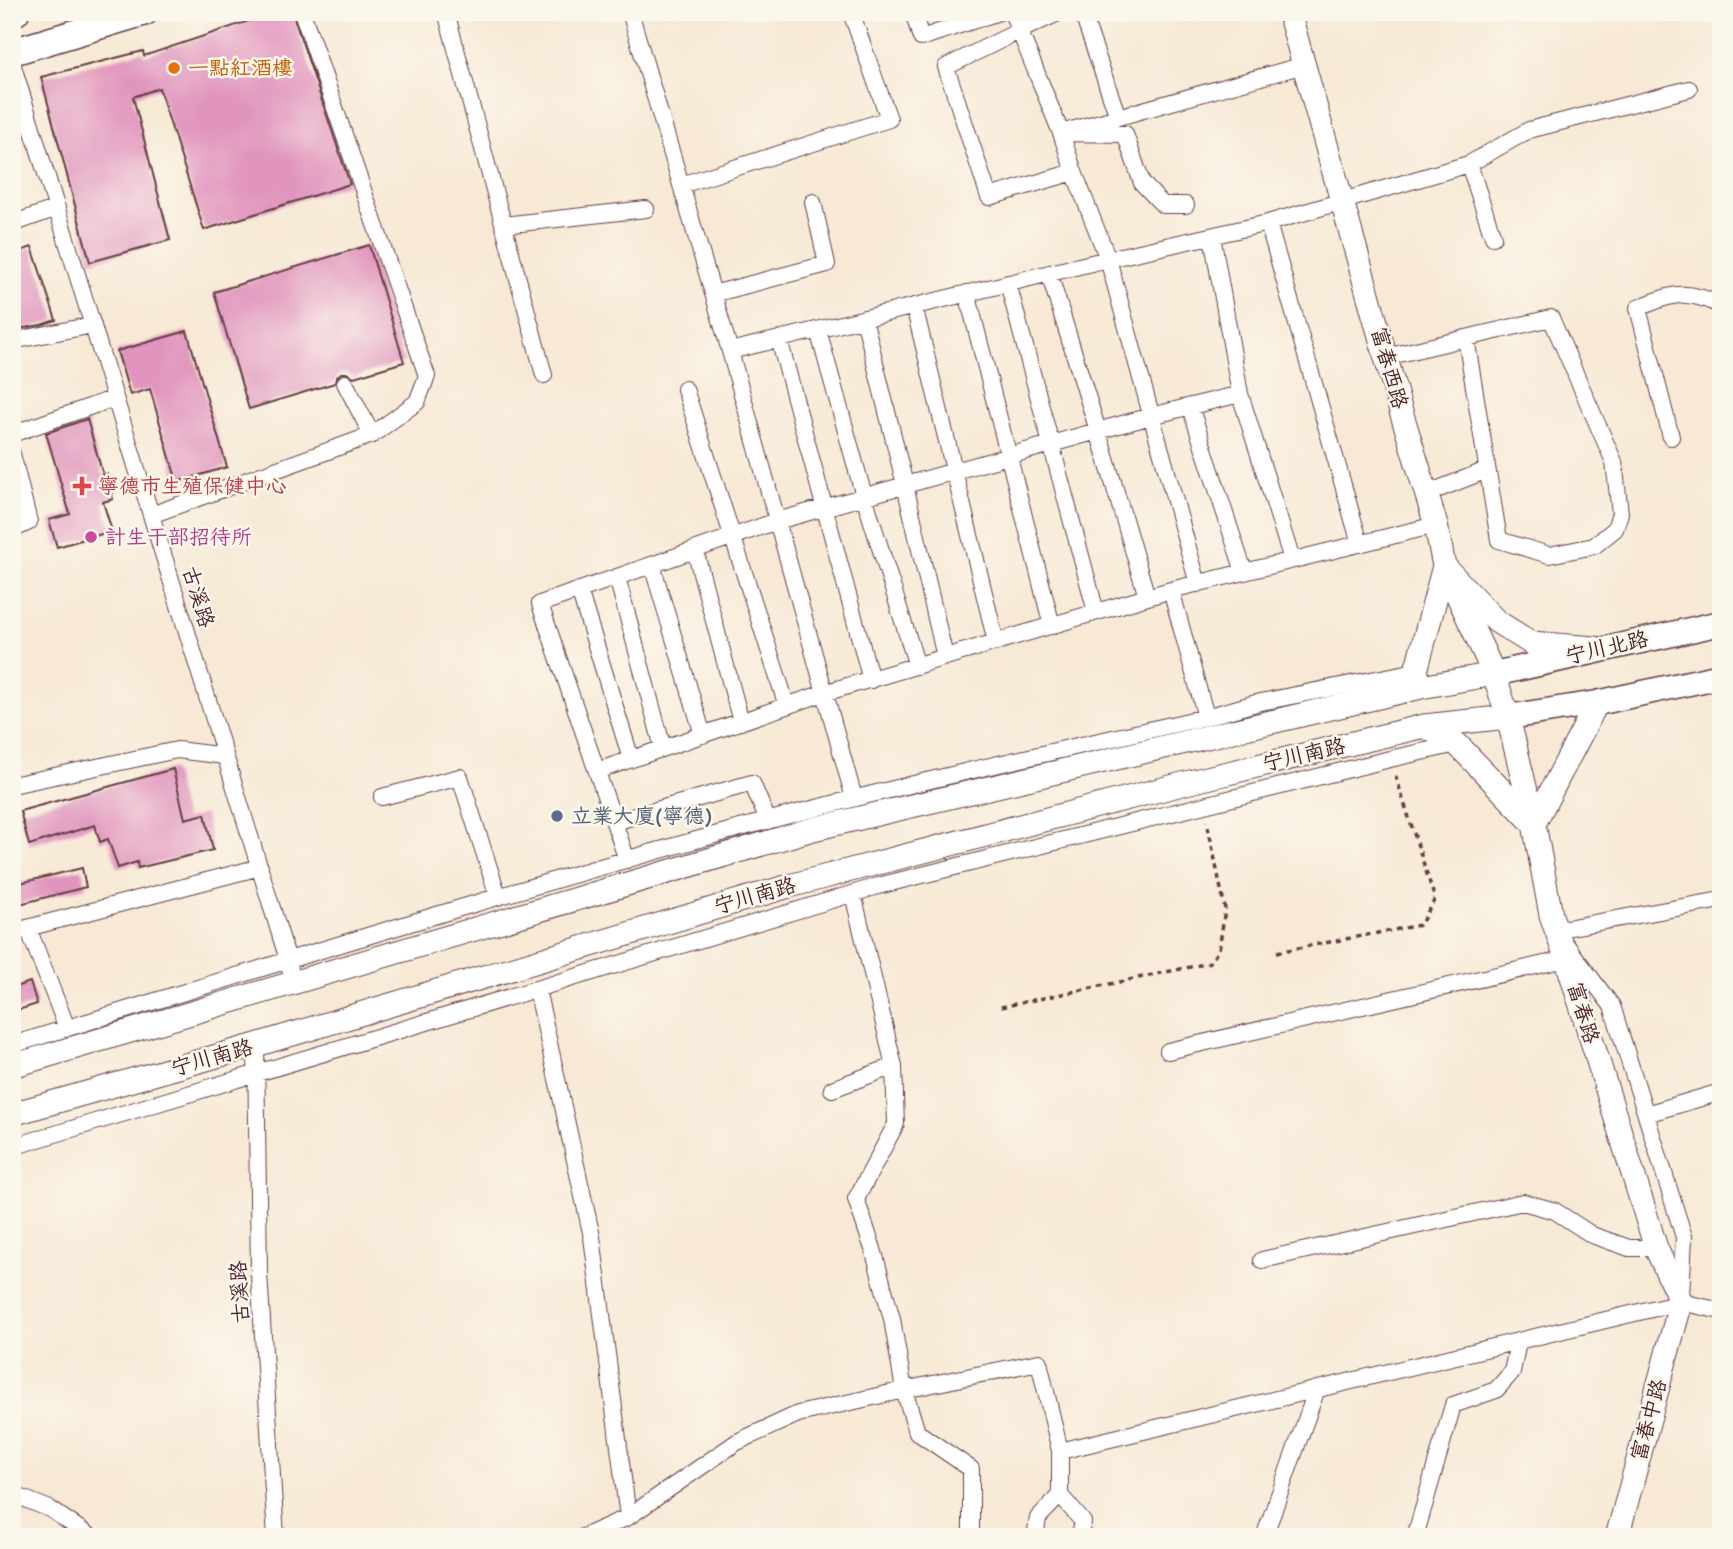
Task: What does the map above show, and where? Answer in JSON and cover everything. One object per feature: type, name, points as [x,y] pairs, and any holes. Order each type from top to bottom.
[{"type":"highway","points":[[12,52],[145,12]]},
{"type":"main road","name":"富春西路","points":[[1289,12],[1436,524],[1444,566],[1494,674],[1508,717]]},
{"type":"main road","points":[[1444,566],[1496,621],[1531,643],[1602,649]]},
{"type":"main road","points":[[1419,679],[1444,566]]},
{"type":"main road","name":"宁川北路","points":[[1494,674],[1721,623]]},
{"type":"main road","name":"宁川南路","points":[[12,1066],[813,829],[1419,679],[1494,674]]},
{"type":"main road","points":[[1508,717],[1597,703],[1721,676]]},
{"type":"main road","points":[[1424,726],[1457,744],[1534,824],[1597,703]]},
{"type":"main road","name":"宁川南路","points":[[12,1114],[256,1045],[789,886],[1172,786],[1424,726],[1508,717]]},
{"type":"main road","name":"富春路","points":[[1508,717],[1534,824],[1550,915],[1656,1248],[1681,1302]]},
{"type":"main road","name":"富春中路","points":[[1617,1537],[1681,1302]]},
{"type":"street","points":[[152,515],[372,435],[417,402],[427,376],[302,12]]},
{"type":"street","points":[[446,12],[544,375]]},
{"type":"street","points":[[629,12],[730,351],[854,798]]},
{"type":"street","points":[[681,185],[889,119],[851,12]]},
{"type":"street","points":[[913,12],[921,38],[999,12]]},
{"type":"street","points":[[1012,12],[1108,259],[1198,583]]},
{"type":"street","points":[[1060,12],[946,67],[989,197],[1074,172]]},
{"type":"street","points":[[1082,12],[1118,117]]},
{"type":"street","name":"古溪路","points":[[12,63],[260,867],[288,960],[291,983]]},
{"type":"street","points":[[1061,133],[1304,65]]},
{"type":"street","points":[[730,351],[1268,223],[1469,164],[1529,130],[1689,89]]},
{"type":"street","points":[[1061,133],[1125,134],[1142,183],[1163,205],[1186,205]]},
{"type":"street","points":[[1469,164],[1493,237]]},
{"type":"street","points":[[713,293],[827,264],[813,202]]},
{"type":"street","points":[[12,224],[57,208]]},
{"type":"street","points":[[503,225],[646,209]]},
{"type":"street","points":[[1268,223],[1360,544]]},
{"type":"street","points":[[1212,236],[1240,394],[1292,560]]},
{"type":"street","points":[[1049,273],[1147,597]]},
{"type":"street","points":[[1008,284],[1096,612]]},
{"type":"street","points":[[967,293],[1052,626]]},
{"type":"street","points":[[1671,437],[1639,308],[1670,295],[1702,296],[1721,306]]},
{"type":"street","points":[[914,306],[996,642]]},
{"type":"street","points":[[864,318],[945,657]]},
{"type":"street","points":[[1386,357],[1550,318],[1614,462],[1620,513],[1615,529],[1594,546],[1549,555],[1499,540],[1466,338]]},
{"type":"street","points":[[12,341],[93,325]]},
{"type":"street","points":[[818,330],[864,496],[917,666]]},
{"type":"street","points":[[779,339],[871,680]]},
{"type":"street","points":[[345,383],[372,435]]},
{"type":"street","points":[[685,389],[787,706]]},
{"type":"street","points":[[627,860],[540,604],[777,521],[1151,416],[1240,394]]},
{"type":"street","points":[[12,434],[115,398]]},
{"type":"street","points":[[1190,406],[1244,572]]},
{"type":"street","points":[[12,454],[30,523],[12,530]]},
{"type":"street","points":[[1426,494],[1488,470]]},
{"type":"street","points":[[597,771],[824,693],[1096,612],[1198,583],[1436,524]]},
{"type":"street","points":[[695,550],[741,722]]},
{"type":"street","points":[[652,565],[703,735]]},
{"type":"street","points":[[617,577],[663,748]]},
{"type":"street","points":[[579,590],[631,759]]},
{"type":"street","points":[[1171,590],[1206,717]]},
{"type":"street","points":[[12,1045],[498,896],[854,798],[1256,704],[1419,679]]},
{"type":"street","points":[[12,1147],[878,886],[1457,744]]},
{"type":"street","points":[[12,785],[177,750],[225,756]]},
{"type":"street","points":[[382,797],[460,777],[498,896]]},
{"type":"street","points":[[614,822],[752,783],[768,821]]},
{"type":"street","points":[[12,932],[260,867]]},
{"type":"street","points":[[853,894],[894,1066],[896,1125],[856,1199],[892,1319],[904,1390],[917,1432],[971,1469],[971,1537]]},
{"type":"street","points":[[1681,1302],[1684,1237],[1612,1006],[1555,930],[1721,900]]},
{"type":"street","points":[[29,928],[67,1028]]},
{"type":"street","points":[[1168,1051],[1566,959]]},
{"type":"street","points":[[537,989],[592,1237],[628,1517]]},
{"type":"street","name":"古溪路","points":[[256,1045],[259,1274],[276,1537]]},
{"type":"street","points":[[832,1089],[894,1066]]},
{"type":"street","points":[[1646,1114],[1721,1092]]},
{"type":"street","points":[[1262,1260],[1523,1202],[1555,1211],[1592,1235],[1629,1248],[1656,1248]]},
{"type":"street","points":[[1060,1451],[1681,1302],[1721,1311]]},
{"type":"street","points":[[1415,1537],[1453,1405],[1496,1390],[1512,1372],[1518,1342]]},
{"type":"street","points":[[583,1537],[628,1517],[737,1442],[797,1414],[1039,1362],[1060,1451],[1060,1495],[1083,1522],[1079,1537]]},
{"type":"street","points":[[1264,1537],[1317,1389]]},
{"type":"street","points":[[12,1494],[50,1509],[91,1537]]},
{"type":"street","points":[[1035,1537],[1038,1518],[1060,1495]]},
{"type":"path","points":[[1277,953],[1420,925],[1430,908],[1435,899],[1390,759]]},
{"type":"path","points":[[1001,1007],[1209,963],[1219,950],[1225,909],[1204,806]]},
{"type":"building","points":[[276,12],[292,12],[350,184],[204,230],[159,88],[133,97],[170,240],[90,262],[41,77],[143,51],[144,56]]},
{"type":"building","points":[[369,245],[404,362],[354,377],[341,373],[335,383],[249,409],[214,292]]},
{"type":"building","points":[[32,247],[56,320],[12,330],[12,254]]},
{"type":"building","points":[[187,331],[227,467],[177,482],[150,389],[130,395],[117,351]]},
{"type":"building","points":[[87,419],[113,499],[103,502],[112,531],[57,547],[49,520],[70,514],[46,433]]},
{"type":"building","points":[[173,769],[185,819],[205,814],[213,850],[138,868],[137,862],[118,868],[108,839],[100,842],[95,825],[29,845],[20,811]]},
{"type":"building","points":[[82,868],[86,887],[12,906],[12,885]]},
{"type":"building","points":[[30,982],[37,1004],[12,1012],[12,988]]},
{"type":"place","name":"一點紅酒樓","points":[[174,68]]},
{"type":"place","name":"寧德市生殖保健中心","points":[[82,486]]},
{"type":"place","name":"計生干部招待所","points":[[91,537]]},
{"type":"place","name":"立業大廈(寧德)","points":[[557,816]]}]
